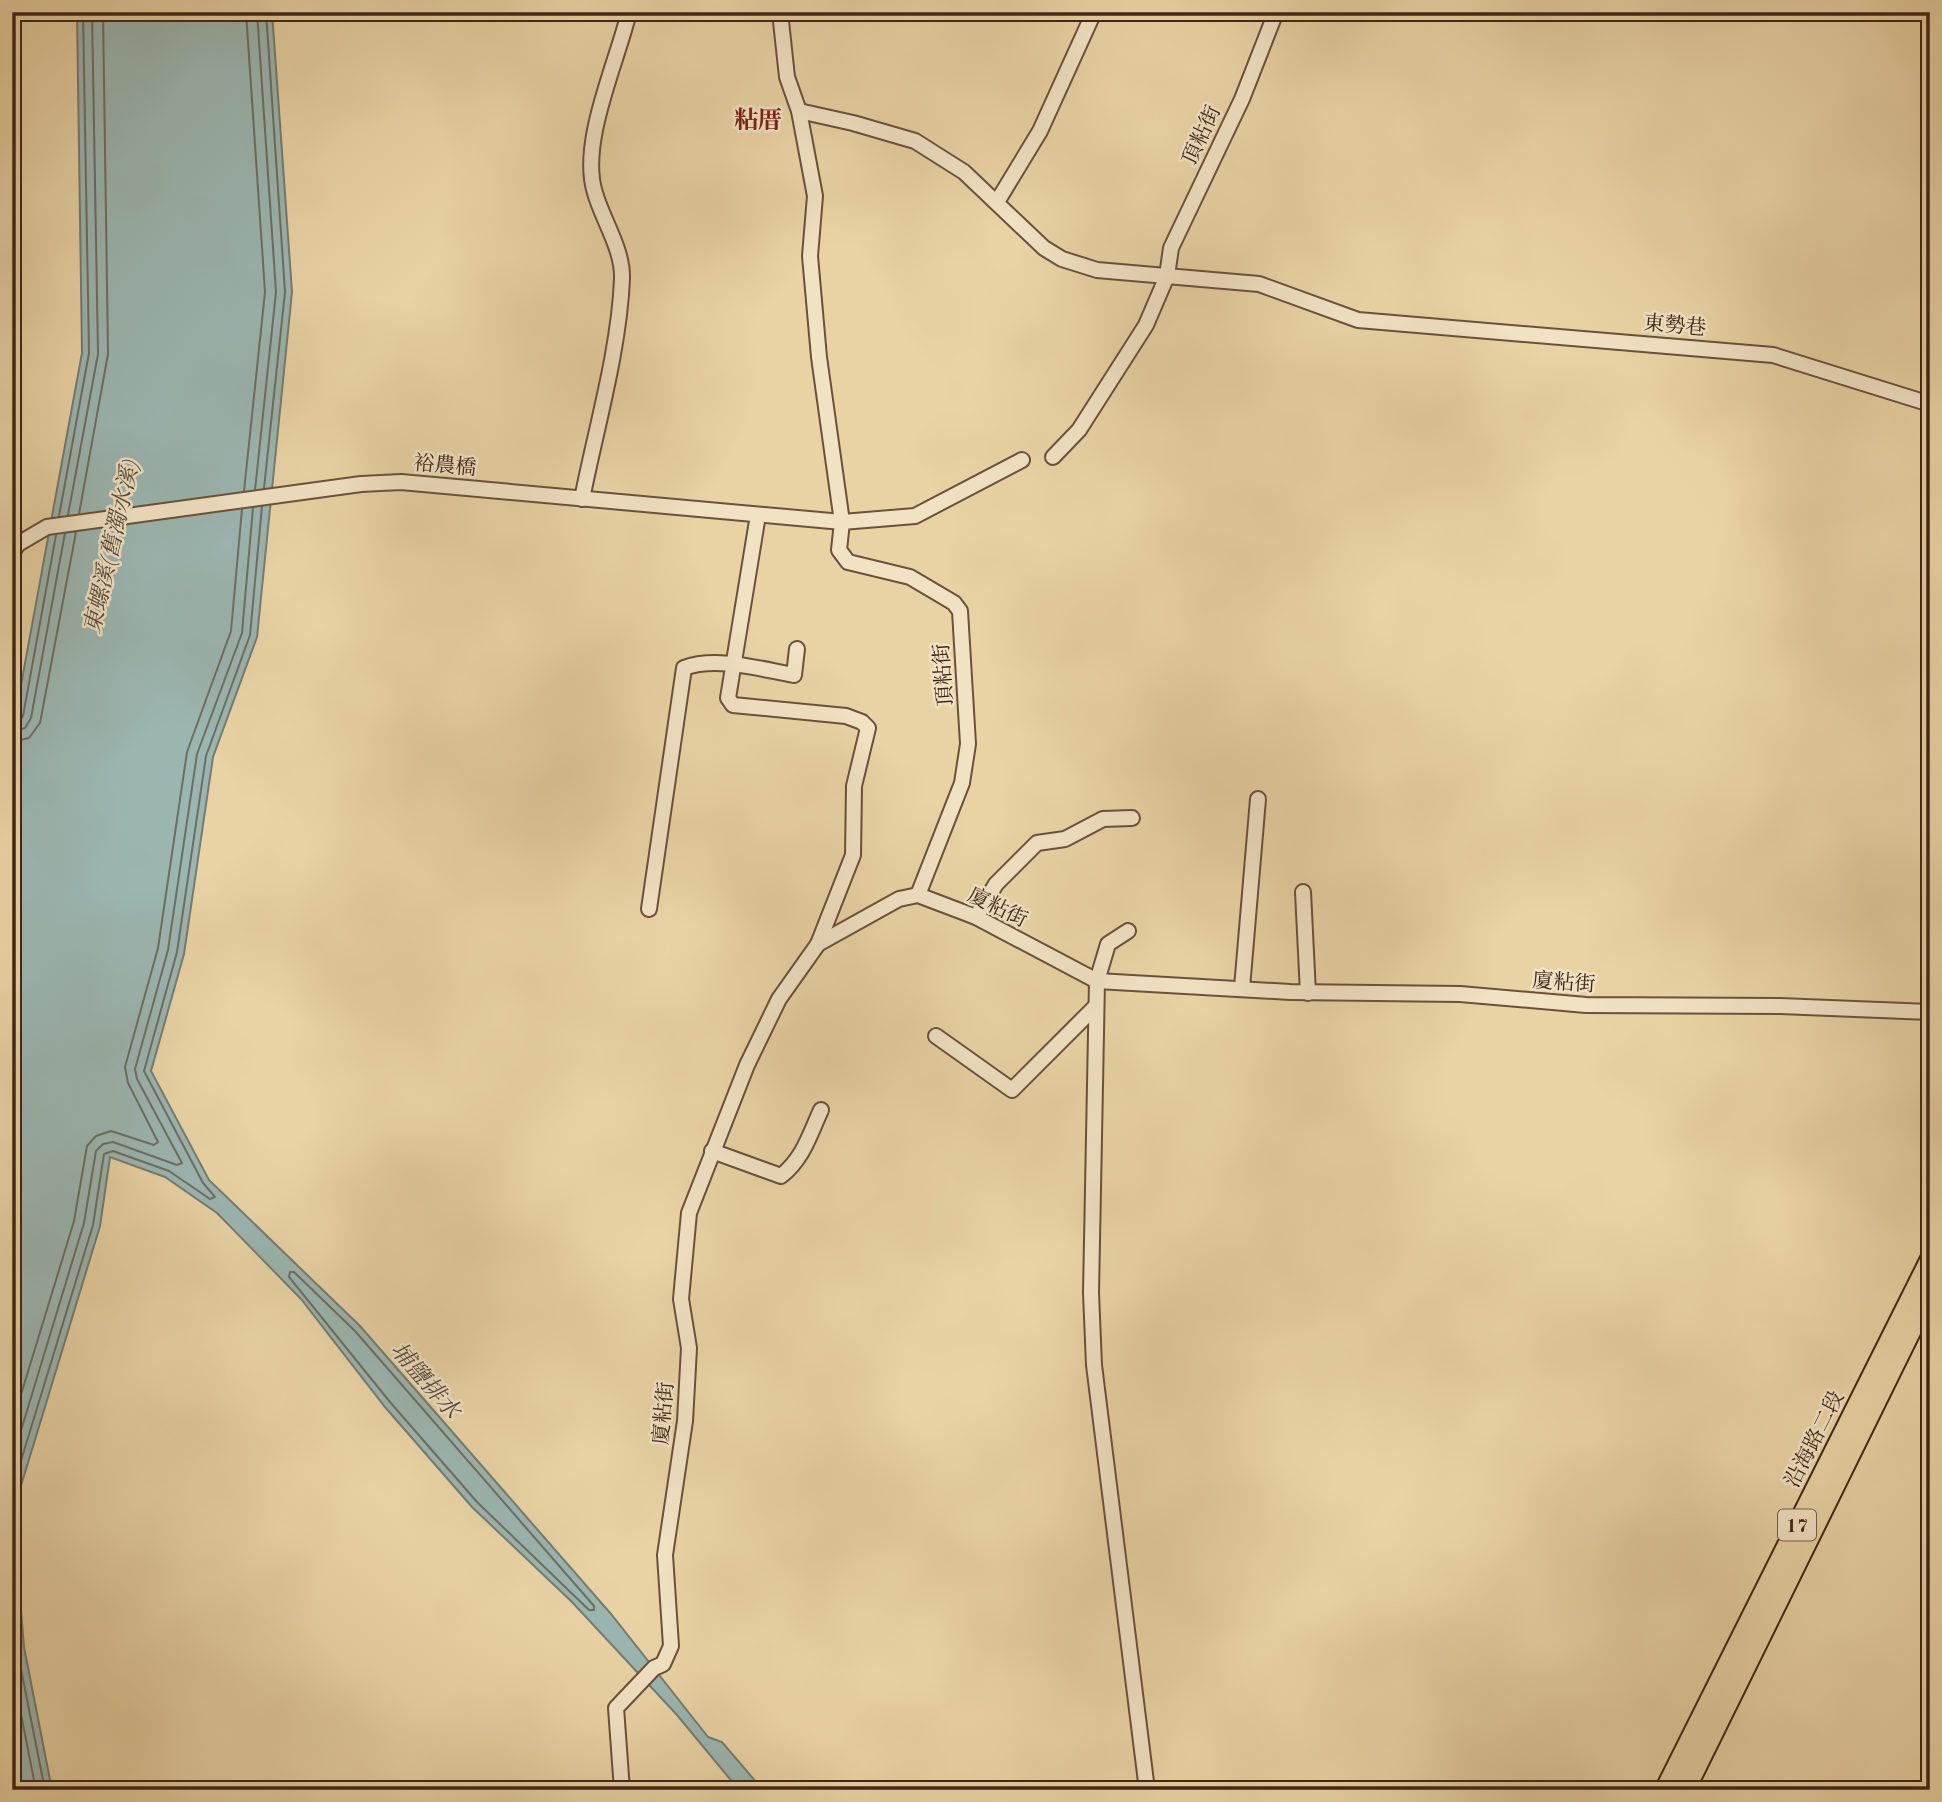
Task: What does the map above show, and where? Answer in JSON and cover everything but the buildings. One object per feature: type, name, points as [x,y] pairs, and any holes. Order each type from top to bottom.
[{"type":"main road","name":"沿海路二段","points":[[1665,1790],[1930,1260]]},
{"type":"main road","name":"沿海路二段","points":[[1685,1790],[1930,1292]]},
{"type":"street","points":[[582,499],[615,329],[622,277],[620,259],[595,194],[593,147],[629,12]]},
{"type":"street","name":"頂粘街","points":[[780,12],[787,77],[799,111],[815,196],[811,221],[812,287],[842,522],[839,550],[848,562],[910,577],[954,603],[960,611],[968,744],[961,783],[918,895]]},
{"type":"street","points":[[998,202],[1040,131],[1094,12]]},
{"type":"street","name":"頂粘街","points":[[1053,457],[1079,430],[1146,325],[1167,276],[1171,248],[1242,99],[1276,12]]},
{"type":"street","points":[[799,111],[853,122],[915,141],[944,158],[998,202],[1044,247],[1062,259],[1097,270],[1167,276]]},
{"type":"street","name":"東勢巷","points":[[1167,276],[1258,284],[1358,320],[1409,322],[1773,355],[1930,404]]},
{"type":"street","points":[[842,522],[915,516],[1022,460]]},
{"type":"street","name":"裕農橋","points":[[12,553],[18,544],[47,527],[401,482],[842,522]]},
{"type":"street","points":[[758,515],[728,698],[733,705],[846,716],[862,722],[868,728],[854,786],[853,855],[818,944]]},
{"type":"street","points":[[649,909],[684,668],[695,664],[734,665],[794,675],[797,649]]},
{"type":"street","points":[[1242,988],[1258,799]]},
{"type":"street","points":[[976,917],[996,884],[1037,843],[1065,839],[1102,820],[1132,818]]},
{"type":"street","points":[[1303,892],[1308,993]]},
{"type":"street","name":"廈粘街","points":[[622,1790],[617,1708],[654,1668],[663,1664],[671,1646],[665,1555],[685,1421],[689,1348],[681,1299],[689,1213],[747,1065],[779,999],[818,944],[900,899],[918,895],[976,917],[1097,981],[1308,993],[1460,994],[1586,1005],[1780,1006],[1930,1013]]},
{"type":"street","points":[[1128,931],[1108,944],[1097,981],[1094,1008],[1091,1293],[1094,1365],[1147,1790]]},
{"type":"street","points":[[936,1036],[1012,1090],[1094,1008]]},
{"type":"street","points":[[712,1151],[781,1176],[791,1168],[803,1151],[821,1110]]},
{"type":"water","name":"東螺溪(舊濁水溪)","points":[[77,12],[272,12],[292,292],[257,637],[213,757],[184,954],[151,1071],[209,1180],[360,1326],[611,1614],[708,1737],[722,1742],[763,1790],[739,1790],[677,1715],[572,1602],[472,1507],[385,1407],[301,1299],[217,1213],[165,1177],[110,1157],[100,1226],[13,1512],[24,1647],[52,1790],[12,1790],[12,734],[82,353]]},
{"type":"district","name":"粘厝","points":[[758,120]]},
{"type":"water label","name":"埔鹽排水","points":[[426,1380]]}]
